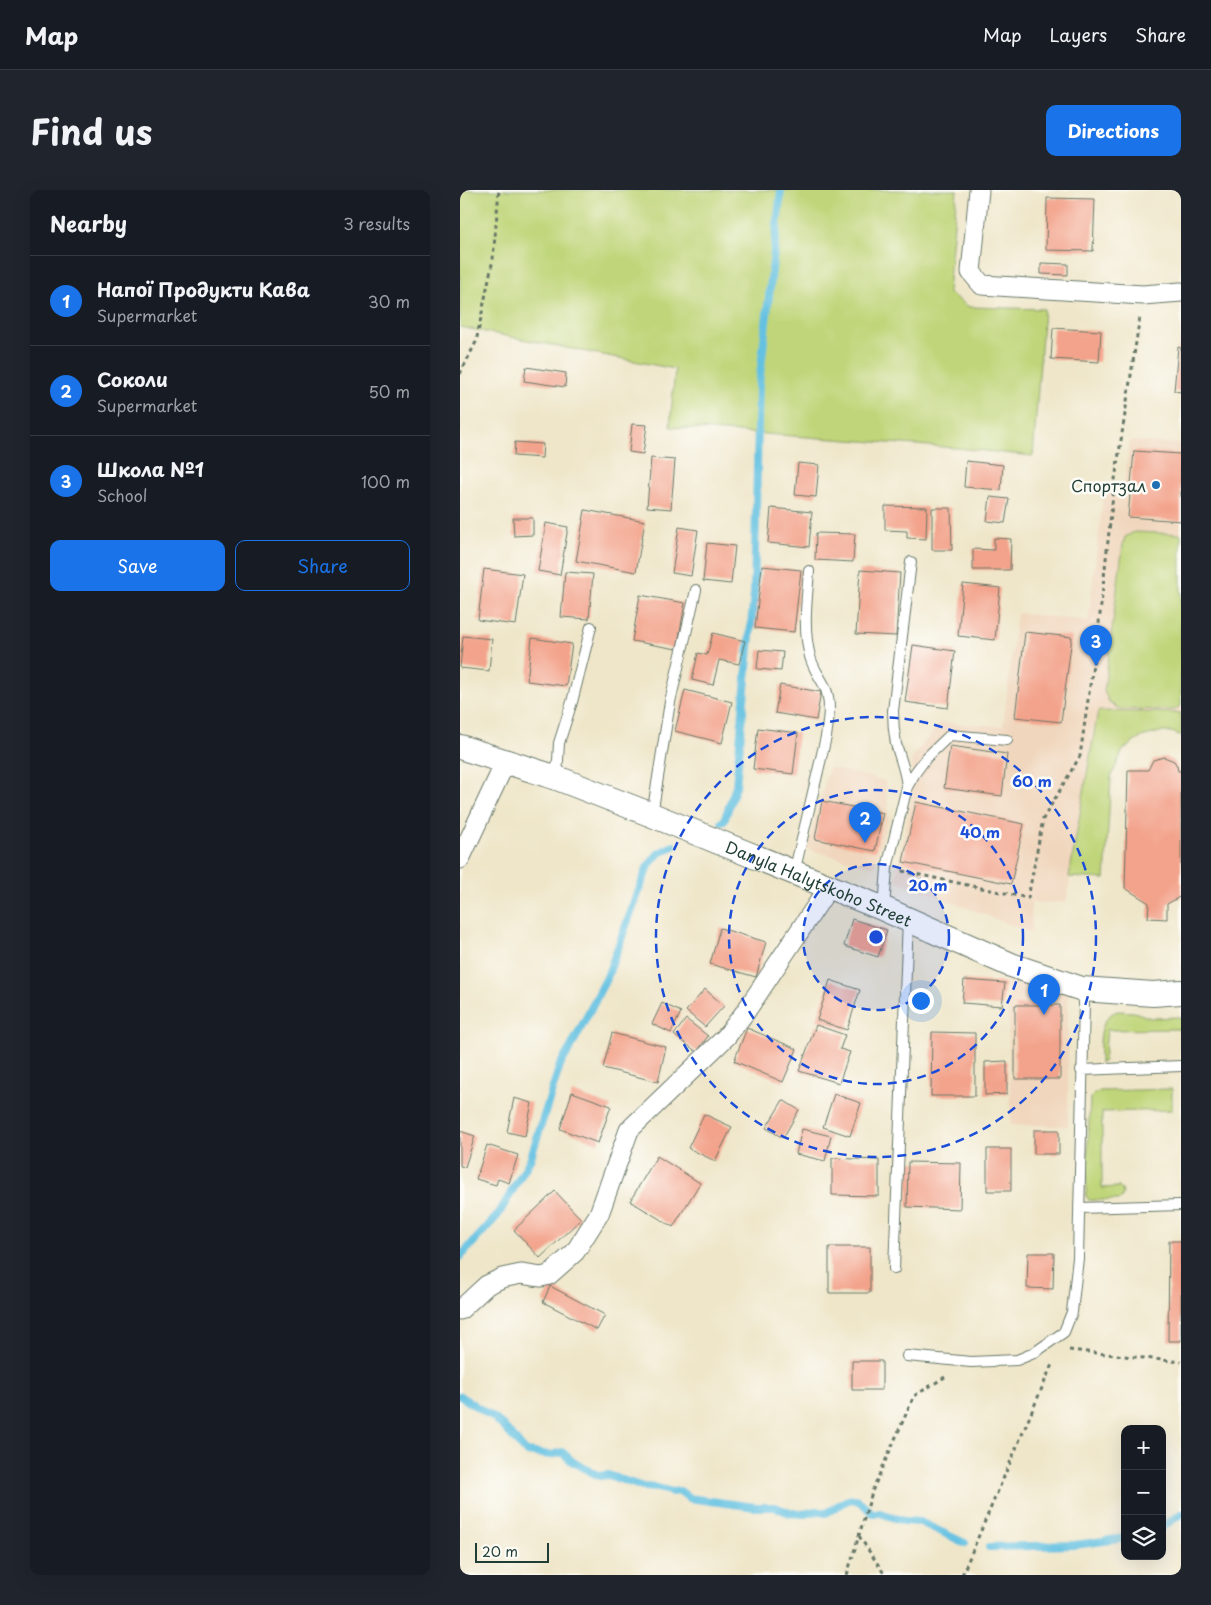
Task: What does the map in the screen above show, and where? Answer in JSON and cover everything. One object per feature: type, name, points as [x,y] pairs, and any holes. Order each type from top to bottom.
[{"type":"street","points":[[979,190],[971,272],[982,285],[1144,295],[1181,292]]},
{"type":"street","name":"Danyla Halytskoho Street","points":[[460,747],[557,778],[652,815],[884,909],[1011,965],[1082,989],[1153,994],[1181,992]]},
{"type":"street","points":[[460,859],[506,761]]},
{"type":"street","points":[[460,1310],[487,1285],[502,1278],[521,1274],[541,1277],[550,1274],[575,1252],[600,1214],[629,1130],[726,1037],[746,1011],[829,887]]},
{"type":"lane","points":[[908,788],[893,727],[893,711],[911,562]]},
{"type":"lane","points":[[794,873],[829,718],[829,702],[826,689],[813,667],[806,639],[809,571]]},
{"type":"lane","points":[[652,815],[670,702],[696,590]]},
{"type":"lane","points":[[557,778],[559,742],[572,702],[591,627]]},
{"type":"lane","points":[[884,909],[887,868],[908,788],[920,766],[950,735],[1007,740]]},
{"type":"lane","points":[[894,1269],[908,920]]},
{"type":"lane","points":[[908,1356],[971,1362],[1017,1360],[1034,1353],[1064,1332],[1072,1312],[1078,1258],[1084,1002],[1082,989]]},
{"type":"lane","points":[[1081,1070],[1181,1066]]},
{"type":"lane","points":[[1079,1208],[1181,1205]]},
{"type":"path","points":[[460,374],[476,342],[493,259],[499,190]]},
{"type":"path","points":[[887,868],[1028,898],[1043,819],[1080,756],[1099,623],[1114,486],[1144,295]]},
{"type":"path","points":[[962,1575],[1064,1332]]},
{"type":"path","points":[[1058,1349],[1181,1362]]},
{"type":"path","points":[[847,1575],[872,1490],[914,1396],[971,1362]]},
{"type":"path","points":[[859,1536],[885,1575]]},
{"type":"shaded area","points":[[1130,441],[1181,444],[1181,713],[1098,712],[1066,902],[1031,903],[1032,933],[895,880],[912,796],[912,758],[940,723],[1003,726],[1017,613],[1088,621],[1105,483],[1124,484]]},
{"type":"shaded area","points":[[829,767],[885,781],[889,816],[874,867],[807,849]]},
{"type":"shaded area","points":[[1007,968],[1068,988],[1068,1126],[1011,1125]]},
{"type":"green space","points":[[460,190],[957,190],[948,292],[969,307],[1044,309],[1033,456],[957,448],[670,427],[675,369],[460,327]]},
{"type":"green space","points":[[1134,532],[1181,534],[1181,706],[1174,710],[1119,709],[1109,702],[1104,691],[1123,544],[1125,537]]},
{"type":"green space","points":[[1098,711],[1181,713],[1181,736],[1172,732],[1160,732],[1141,737],[1123,750],[1111,777],[1105,879],[1069,877]]},
{"type":"green space","points":[[1117,1011],[1134,1012],[1151,1018],[1181,1017],[1181,1040],[1180,1029],[1107,1030],[1104,1061],[1100,1063],[1100,1041],[1103,1026],[1106,1020]]},
{"type":"green space","points":[[1172,1089],[1172,1110],[1102,1112],[1102,1188],[1119,1187],[1123,1194],[1120,1200],[1089,1200],[1086,1196],[1086,1191],[1090,1098],[1100,1091]]},
{"type":"building","points":[[1047,198],[1095,199],[1093,251],[1046,250]]},
{"type":"building","points":[[1041,263],[1068,264],[1068,275],[1041,274]]},
{"type":"building","points":[[1053,328],[1101,331],[1099,362],[1051,359]]},
{"type":"building","points":[[1178,347],[1181,348],[1181,392],[1174,391]]},
{"type":"building","points":[[526,367],[566,373],[565,387],[524,381]]},
{"type":"building","points":[[632,424],[647,425],[643,454],[629,452]]},
{"type":"building","points":[[515,442],[543,444],[542,458],[514,456]]},
{"type":"building","name":"Спортзал","points":[[1134,451],[1181,454],[1181,521],[1128,517]]},
{"type":"building","points":[[651,458],[675,460],[671,509],[647,507]]},
{"type":"building","points":[[966,461],[1003,465],[1001,490],[964,487]]},
{"type":"building","points":[[798,463],[819,465],[816,497],[795,495]]},
{"type":"building","points":[[990,497],[1009,499],[1005,523],[987,521]]},
{"type":"building","points":[[885,506],[927,507],[926,539],[907,538],[907,531],[885,530]]},
{"type":"building","points":[[771,508],[812,512],[809,547],[768,543]]},
{"type":"building","points":[[932,508],[951,508],[952,550],[932,550]]},
{"type":"building","points":[[585,510],[645,521],[636,572],[576,561]]},
{"type":"building","points":[[513,518],[533,518],[533,535],[514,536]]},
{"type":"building","points":[[546,523],[568,527],[560,575],[538,571]]},
{"type":"building","points":[[679,527],[698,530],[691,576],[672,573]]},
{"type":"building","points":[[816,533],[855,534],[853,562],[815,560]]},
{"type":"building","points":[[994,538],[1011,539],[1010,570],[973,570],[973,549],[994,550]]},
{"type":"building","points":[[707,543],[735,546],[731,584],[703,581]]},
{"type":"building","points":[[762,566],[801,570],[794,632],[755,628]]},
{"type":"building","points":[[484,569],[523,574],[516,625],[478,620]]},
{"type":"building","points":[[860,570],[900,573],[896,636],[856,634]]},
{"type":"building","points":[[565,572],[593,574],[589,619],[561,617]]},
{"type":"building","points":[[963,584],[1000,588],[995,640],[958,636]]},
{"type":"building","points":[[640,595],[685,603],[677,649],[632,641]]},
{"type":"building","points":[[1025,632],[1072,637],[1061,722],[1015,717]]},
{"type":"building","points":[[713,633],[745,641],[739,664],[719,660],[713,685],[692,680],[698,653],[707,655]]},
{"type":"building","points":[[463,636],[492,639],[489,671],[460,668]]},
{"type":"building","points":[[532,638],[572,644],[566,686],[527,681]]},
{"type":"building","points":[[913,645],[955,651],[948,708],[905,702]]},
{"type":"building","points":[[759,650],[783,652],[781,671],[757,669]]},
{"type":"building","points":[[780,685],[821,692],[816,720],[775,713]]},
{"type":"building","points":[[685,690],[732,702],[722,743],[675,731]]},
{"type":"building","points":[[758,728],[798,733],[793,774],[753,769]]},
{"type":"building","points":[[950,746],[1007,754],[1002,796],[944,788]]},
{"type":"building","points":[[1164,757],[1174,761],[1178,771],[1181,771],[1181,896],[1167,904],[1167,919],[1148,918],[1149,903],[1125,888],[1128,770],[1148,770],[1153,760]]},
{"type":"building","points":[[822,801],[883,813],[875,851],[815,839]]},
{"type":"building","points":[[916,802],[1024,824],[1011,884],[903,862]]},
{"type":"building","points":[[852,919],[887,930],[878,957],[844,946]]},
{"type":"building","points":[[720,928],[766,942],[756,977],[710,964]]},
{"type":"building","points":[[830,980],[860,990],[847,1030],[817,1020]]},
{"type":"building","points":[[964,980],[1005,983],[1002,1006],[962,1003]]},
{"type":"building","points":[[705,989],[724,1006],[705,1027],[686,1011]]},
{"type":"building","points":[[662,1003],[681,1012],[671,1033],[652,1024]]},
{"type":"building","points":[[1015,1005],[1060,1005],[1060,1079],[1015,1079]]},
{"type":"building","points":[[686,1019],[708,1036],[697,1052],[674,1035]]},
{"type":"building","points":[[816,1025],[845,1035],[840,1049],[850,1052],[839,1083],[799,1071]]},
{"type":"building","points":[[747,1028],[797,1049],[783,1082],[734,1061]]},
{"type":"building","points":[[932,1032],[975,1033],[975,1096],[931,1096]]},
{"type":"building","points":[[612,1033],[666,1047],[658,1082],[603,1068]]},
{"type":"building","points":[[1007,1061],[1007,1094],[985,1095],[985,1062]]},
{"type":"building","points":[[572,1092],[611,1106],[598,1143],[560,1129]]},
{"type":"building","points":[[834,1094],[861,1103],[850,1136],[823,1127]]},
{"type":"building","points":[[514,1098],[532,1103],[525,1136],[507,1132]]},
{"type":"building","points":[[783,1100],[799,1110],[783,1138],[766,1128]]},
{"type":"building","points":[[704,1114],[732,1127],[715,1161],[688,1148]]},
{"type":"building","points":[[802,1129],[831,1136],[825,1161],[796,1154]]},
{"type":"building","points":[[1034,1130],[1059,1130],[1059,1154],[1034,1154]]},
{"type":"building","points":[[460,1131],[475,1136],[465,1167],[460,1166]]},
{"type":"building","points":[[487,1145],[518,1155],[509,1183],[498,1179],[496,1185],[476,1179]]},
{"type":"building","points":[[987,1149],[1011,1149],[1011,1191],[987,1191]]},
{"type":"building","points":[[657,1156],[700,1183],[673,1227],[630,1201]]},
{"type":"building","points":[[832,1158],[879,1160],[879,1196],[832,1195]]},
{"type":"building","points":[[908,1162],[961,1163],[960,1209],[907,1207]]},
{"type":"building","points":[[555,1191],[581,1219],[540,1258],[514,1230]]},
{"type":"building","points":[[1169,1241],[1181,1241],[1181,1341],[1168,1341]]},
{"type":"building","points":[[829,1247],[870,1247],[870,1293],[829,1293]]},
{"type":"building","points":[[1028,1253],[1054,1253],[1053,1289],[1027,1288]]},
{"type":"building","points":[[550,1286],[605,1315],[597,1330],[543,1302]]},
{"type":"building","points":[[852,1361],[882,1361],[882,1390],[852,1390]]},
{"type":"waterway","points":[[722,822],[724,821],[736,786],[754,593],[759,385],[781,190]]},
{"type":"waterway","points":[[460,1257],[498,1215],[530,1160],[560,1065],[607,977],[648,866],[659,853],[673,846]]},
{"type":"waterway","points":[[460,1396],[494,1418],[526,1452],[551,1455],[562,1452],[573,1462],[599,1476],[608,1475],[643,1487],[658,1488],[672,1492],[680,1491],[689,1498],[755,1507],[775,1507],[790,1513],[804,1514],[816,1511],[826,1513],[845,1501],[854,1499],[872,1513],[880,1513],[904,1521],[920,1522],[965,1543]]},
{"type":"waterway","points":[[1166,1524],[1181,1514]]},
{"type":"waterway","points":[[989,1547],[1075,1545],[1121,1539]]},
{"type":"place","name":"Спортзал","points":[[1156,485]]},
{"type":"place","name":"Школа №1","points":[[1096,666]]},
{"type":"place","name":"Соколи","points":[[865,843]]},
{"type":"place","name":"Напої Продукти Кава","points":[[1044,1015]]}]
